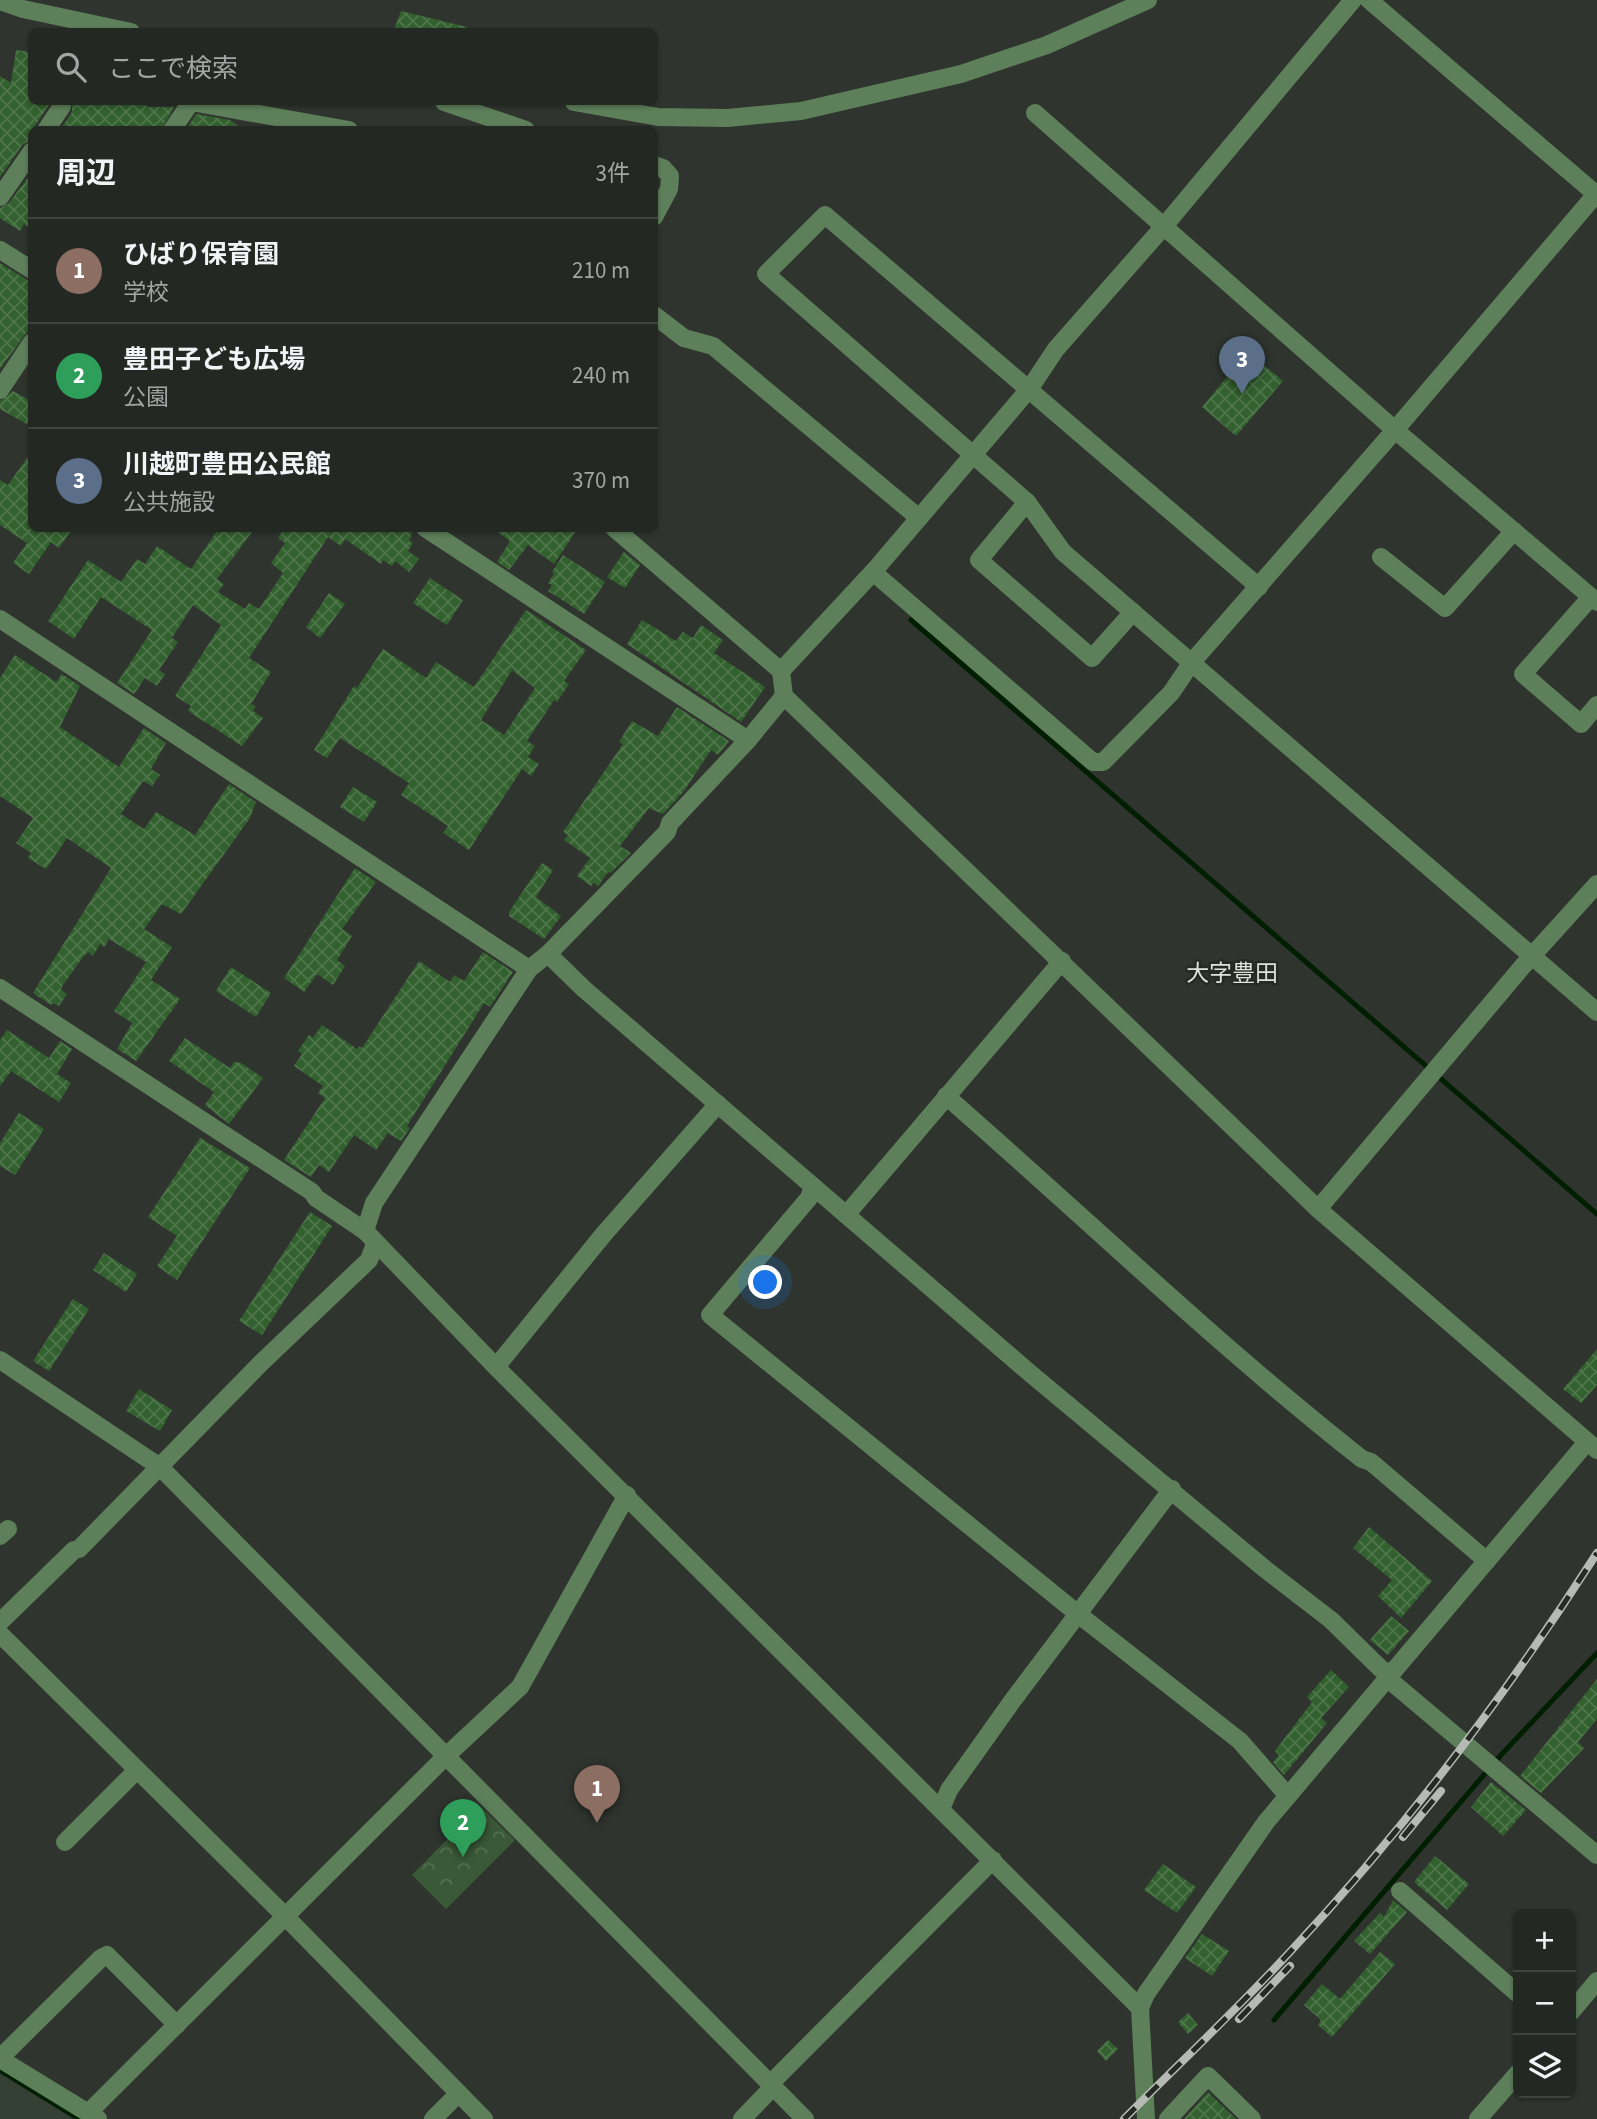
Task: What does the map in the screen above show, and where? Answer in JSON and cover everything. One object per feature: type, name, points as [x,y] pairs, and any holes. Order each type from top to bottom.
[{"type":"street","points":[[591,105],[658,117],[727,118],[801,111],[961,74],[1048,45],[1148,0]]},
{"type":"street","points":[[781,671],[873,572],[973,455],[1030,388],[1056,349],[1165,225],[1353,0]]},
{"type":"street","points":[[873,572],[1093,762],[1103,762],[1171,693],[1192,662],[1597,194],[1369,0]]},
{"type":"street","points":[[0,1],[23,9],[112,28]]},
{"type":"street","points":[[175,126],[189,105]]},
{"type":"street","points":[[208,105],[326,126]]},
{"type":"street","points":[[453,105],[514,126]]},
{"type":"street","points":[[49,126],[62,106]]},
{"type":"street","points":[[1035,113],[1395,430],[1594,599],[1523,674],[1581,724],[1597,705]]},
{"type":"street","points":[[0,197],[28,157]]},
{"type":"street","points":[[658,166],[670,176],[669,189],[658,210]]},
{"type":"street","points":[[1259,587],[825,215],[765,274],[1027,502],[1063,552],[1360,811],[1597,1012]]},
{"type":"street","points":[[0,250],[28,268]]},
{"type":"street","points":[[658,317],[684,338],[713,346],[919,518]]},
{"type":"street","points":[[0,390],[28,348]]},
{"type":"street","points":[[1027,502],[979,560],[1092,658],[1133,611]]},
{"type":"street","points":[[1381,557],[1445,608],[1514,530]]},
{"type":"street","points":[[431,532],[696,709],[748,740]]},
{"type":"street","points":[[619,532],[781,671],[784,696],[1318,1209],[1592,1446],[1486,1561],[1288,1796],[1146,1994],[1140,2008],[1146,2119]]},
{"type":"street","points":[[0,619],[529,969]]},
{"type":"street","points":[[0,1622],[74,1550],[79,1549],[261,1363],[369,1260],[369,1213],[380,1192],[529,969],[548,954],[667,832],[670,823],[748,740],[784,696]]},
{"type":"street","points":[[1318,1209],[1522,967],[1597,884]]},
{"type":"street","points":[[548,954],[584,989],[1031,1374],[1265,1569],[1331,1620],[1381,1669],[1597,1855]]},
{"type":"street","points":[[846,1215],[1062,961]]},
{"type":"street","points":[[0,988],[312,1192],[316,1199],[370,1237],[496,1367],[1140,2008]]},
{"type":"street","points":[[946,1096],[1123,1252],[1222,1345],[1320,1427],[1362,1459],[1371,1462],[1486,1561]]},
{"type":"street","points":[[496,1367],[604,1235],[718,1104]]},
{"type":"street","points":[[813,1186],[809,1198],[710,1315],[1078,1614],[1240,1741],[1288,1796]]},
{"type":"street","points":[[0,1360],[160,1467],[806,2119]]},
{"type":"street","points":[[941,1809],[949,1790],[1172,1489]]},
{"type":"street","points":[[177,2025],[107,1955],[0,2059],[93,2116],[177,2025],[284,1917],[445,1757],[520,1687],[626,1495]]},
{"type":"street","points":[[0,1634],[484,2119]]},
{"type":"street","points":[[65,1842],[136,1771]]},
{"type":"street","points":[[742,2119],[993,1860]]},
{"type":"street","points":[[1400,1891],[1513,1990]]},
{"type":"street","points":[[1576,2006],[1597,1981]]},
{"type":"street","points":[[1168,2119],[1208,2076],[1252,2119]]},
{"type":"street","points":[[1478,2119],[1513,2079]]},
{"type":"street","points":[[433,2119],[458,2094]]},
{"type":"shaded area","points":[[0,2074],[74,2119],[0,2119]]},
{"type":"green space","points":[[480,1806],[515,1840],[446,1909],[412,1875]]},
{"type":"building","points":[[401,11],[467,27],[467,28],[395,28]]},
{"type":"building","points":[[16,50],[28,52],[28,105],[49,105],[35,126],[28,126],[28,142],[23,144],[0,177],[0,76],[11,83]]},
{"type":"building","points":[[72,105],[174,107],[163,126],[63,126],[72,112]]},
{"type":"building","points":[[196,114],[230,120],[238,126],[188,126]]},
{"type":"building","points":[[28,177],[28,226],[24,224],[20,231],[0,218],[0,208],[9,203]]},
{"type":"building","points":[[0,263],[28,280],[28,330],[0,369]]},
{"type":"building","points":[[1248,352],[1283,381],[1236,436],[1202,407]]},
{"type":"building","points":[[13,391],[28,400],[28,425],[0,409],[0,401]]},
{"type":"building","points":[[28,457],[28,532],[70,532],[59,548],[51,542],[29,574],[13,563],[27,543],[0,525],[0,480],[8,485]]},
{"type":"building","points":[[216,532],[252,532],[217,579],[224,584],[218,592],[245,609],[249,603],[259,609],[283,573],[271,563],[285,543],[278,538],[282,532],[412,532],[409,541],[413,543],[408,551],[419,559],[409,572],[395,561],[392,566],[383,560],[381,564],[345,539],[341,546],[328,537],[249,658],[271,672],[251,704],[256,706],[253,711],[263,718],[242,746],[188,711],[191,706],[175,696],[221,625],[193,605],[172,638],[178,642],[159,670],[165,674],[157,686],[145,678],[134,694],[117,683],[152,630],[101,597],[74,639],[48,621],[88,560],[121,582],[137,559],[145,564],[157,546],[191,569]]},
{"type":"building","points":[[498,532],[575,532],[554,564],[528,545],[509,570],[497,562],[510,541]]},
{"type":"building","points":[[624,552],[640,565],[625,588],[607,577]]},
{"type":"building","points":[[563,555],[605,582],[584,614],[548,591],[552,585],[548,583],[554,574],[552,572]]},
{"type":"building","points":[[430,578],[463,600],[447,625],[413,603]]},
{"type":"building","points":[[329,593],[345,604],[320,638],[306,627]]},
{"type":"building","points":[[526,610],[586,650],[564,681],[569,684],[557,702],[554,700],[527,741],[535,746],[528,757],[539,764],[531,776],[522,769],[469,850],[443,833],[448,826],[401,795],[409,783],[340,738],[327,758],[314,750],[354,686],[357,688],[383,649],[426,678],[436,662],[474,687]],"holes":[[[512,670],[535,688],[504,735],[481,720]]]},
{"type":"building","points":[[642,620],[676,641],[683,632],[693,638],[701,625],[723,640],[714,653],[765,687],[741,722],[627,644]]},
{"type":"building","points":[[15,655],[56,682],[62,674],[80,686],[60,727],[119,767],[144,728],[166,743],[151,769],[160,775],[152,786],[143,781],[121,814],[144,829],[156,812],[195,835],[229,784],[256,802],[250,818],[181,914],[162,904],[144,929],[172,947],[151,980],[180,999],[136,1061],[117,1049],[132,1023],[114,1011],[146,962],[109,939],[104,947],[100,944],[93,956],[88,952],[83,957],[63,985],[61,990],[67,994],[59,1006],[53,1003],[51,1005],[33,993],[111,868],[67,838],[46,869],[28,858],[31,853],[16,843],[33,818],[0,796],[0,678]]},
{"type":"building","points":[[677,707],[729,741],[718,755],[711,750],[684,791],[663,814],[649,808],[620,846],[631,853],[608,872],[598,886],[594,883],[591,886],[577,876],[590,858],[564,840],[568,835],[563,832],[623,744],[619,742],[632,721],[658,736]]},
{"type":"building","points":[[353,787],[377,802],[364,822],[340,807]]},
{"type":"building","points":[[542,863],[553,870],[536,897],[561,916],[544,939],[509,916],[509,912]]},
{"type":"building","points":[[355,868],[376,882],[342,929],[352,936],[337,960],[345,966],[333,985],[317,974],[304,992],[284,978]]},
{"type":"building","points":[[483,952],[513,972],[490,1007],[484,1003],[407,1126],[410,1128],[401,1141],[388,1133],[376,1150],[354,1135],[329,1172],[319,1165],[311,1177],[284,1160],[325,1098],[318,1093],[323,1086],[294,1066],[302,1054],[298,1051],[309,1035],[313,1038],[322,1025],[357,1049],[359,1046],[362,1048],[419,961],[450,982],[454,975],[464,981]]},
{"type":"building","points":[[231,967],[271,993],[256,1017],[216,991]]},
{"type":"building","points":[[7,1030],[49,1058],[60,1041],[72,1049],[57,1074],[71,1083],[59,1102],[11,1071],[0,1086],[0,1040]]},
{"type":"building","points":[[185,1038],[230,1068],[234,1062],[241,1063],[263,1078],[229,1124],[205,1105],[214,1092],[169,1061]]},
{"type":"building","points":[[19,1113],[44,1129],[15,1175],[0,1166],[0,1143]]},
{"type":"building","points":[[200,1138],[250,1168],[177,1280],[157,1266],[177,1236],[148,1217]]},
{"type":"building","points":[[310,1212],[332,1226],[262,1335],[239,1321]]},
{"type":"building","points":[[104,1253],[137,1274],[126,1292],[93,1270]]},
{"type":"building","points":[[73,1299],[89,1309],[49,1371],[33,1361]]},
{"type":"building","points":[[1597,1349],[1597,1385],[1581,1403],[1563,1389]]},
{"type":"building","points":[[139,1389],[172,1410],[160,1431],[126,1411]]},
{"type":"building","points":[[1369,1527],[1432,1581],[1401,1618],[1378,1596],[1392,1580],[1353,1548]]},
{"type":"building","points":[[1391,1616],[1409,1631],[1388,1655],[1370,1640]]},
{"type":"building","points":[[1331,1670],[1349,1687],[1321,1718],[1327,1723],[1284,1775],[1273,1762],[1279,1755],[1275,1751],[1312,1702],[1307,1697]]},
{"type":"building","points":[[1597,1679],[1597,1719],[1578,1742],[1584,1748],[1541,1793],[1520,1776]]},
{"type":"building","points":[[1491,1782],[1526,1810],[1503,1836],[1471,1807]]},
{"type":"building","points":[[1435,1856],[1469,1884],[1447,1910],[1414,1882]]},
{"type":"building","points":[[1163,1864],[1196,1887],[1177,1913],[1144,1890]]},
{"type":"building","points":[[1393,1900],[1407,1912],[1370,1954],[1354,1941],[1380,1913],[1384,1917]]},
{"type":"building","points":[[1202,1934],[1229,1951],[1212,1976],[1185,1958]]},
{"type":"building","points":[[1380,1952],[1395,1964],[1332,2037],[1318,2025],[1321,2020],[1304,2005],[1322,1984],[1340,1999]]},
{"type":"building","points":[[1188,2013],[1198,2025],[1188,2034],[1178,2022]]},
{"type":"building","points":[[1108,2040],[1118,2049],[1106,2061],[1097,2051]]},
{"type":"building","points":[[1208,2092],[1214,2098],[1236,2119],[1184,2119]]},
{"type":"waterway","points":[[911,620],[1597,1214]]},
{"type":"waterway","points":[[1274,2020],[1501,1755],[1597,1653]]},
{"type":"waterway","points":[[0,2070],[79,2119]]},
{"type":"railway","points":[[1124,2119],[1269,1974],[1373,1859],[1490,1710],[1597,1553]]},
{"type":"railway","points":[[1403,1837],[1441,1791]]},
{"type":"railway","points":[[1239,2019],[1290,1966]]},
{"type":"place","name":"川越町豊田公民館","points":[[1242,394]]},
{"type":"place","name":"ひばり保育園","points":[[597,1823]]},
{"type":"place","name":"豊田子ども広場","points":[[463,1857]]},
{"type":"district","name":"大字豊田","points":[[1232,973]]}]
